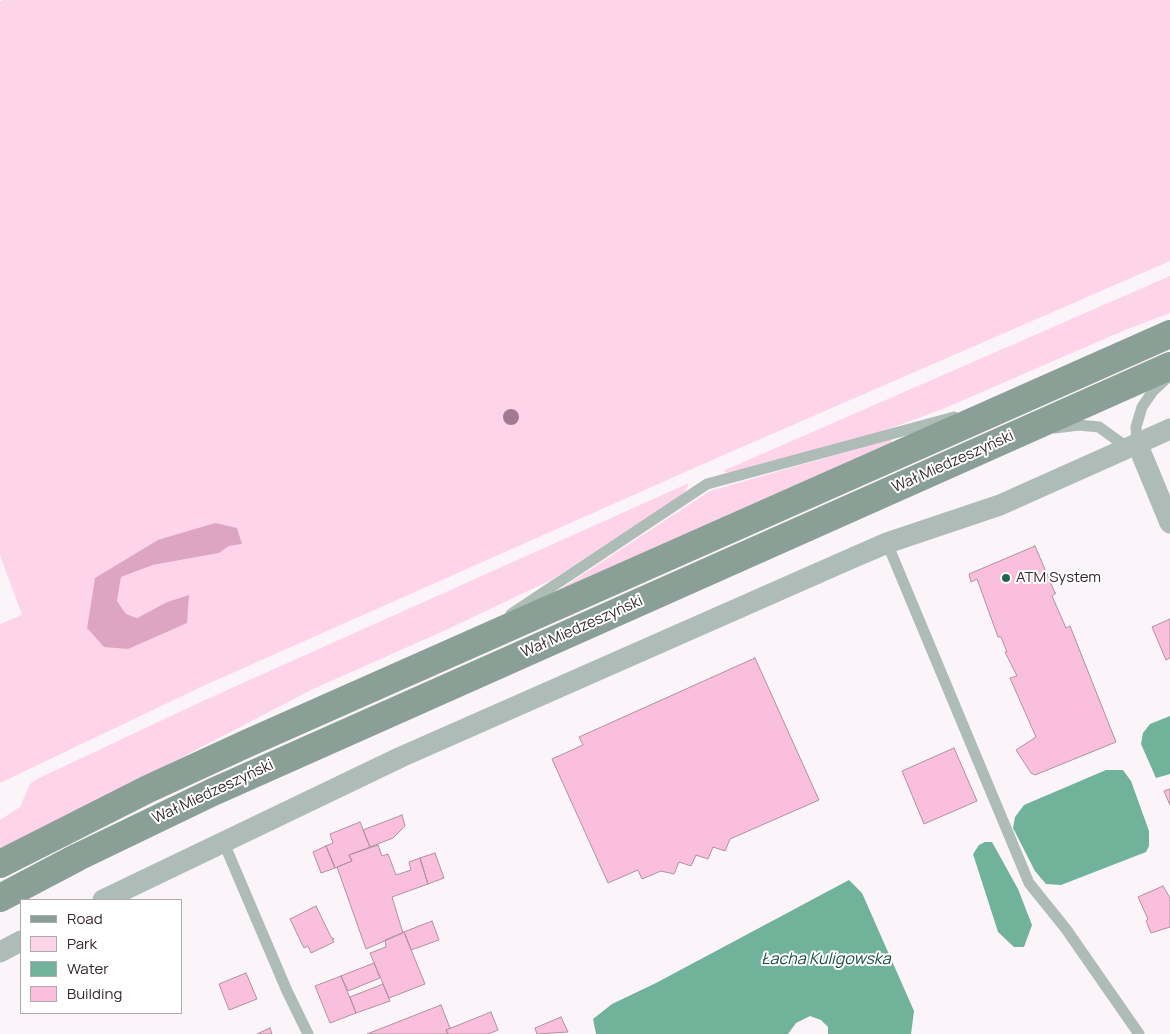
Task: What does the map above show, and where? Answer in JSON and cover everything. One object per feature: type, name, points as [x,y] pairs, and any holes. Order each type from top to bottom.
[{"type":"main road","name":"Wał Miedzeszyński","points":[[0,864],[181,774],[1170,334]]},
{"type":"main road","name":"Wał Miedzeszyński","points":[[0,898],[78,857],[213,792],[1170,366]]},
{"type":"street","points":[[105,899],[401,757],[887,543],[1000,505],[1170,429]]},
{"type":"street","points":[[1132,445],[1170,523]]},
{"type":"street","points":[[0,952],[20,942]]},
{"type":"lane","points":[[1016,434],[1080,425],[1099,427],[1132,445],[1142,406],[1153,391],[1170,375]]},
{"type":"lane","points":[[455,651],[707,484],[1021,400]]},
{"type":"lane","points":[[887,543],[1029,883],[1066,929],[1139,1034]]},
{"type":"lane","points":[[223,841],[287,992],[308,1034]]},
{"type":"green space","points":[[3,0],[1170,0],[1170,261],[719,457],[203,686],[0,783],[0,624],[22,615],[0,555],[0,2]],"holes":[[[237,528],[242,544],[229,546],[219,553],[153,565],[121,577],[117,601],[126,614],[137,618],[167,602],[189,595],[186,624],[87,628],[95,578]]]},
{"type":"green space","points":[[1170,276],[1170,313],[1125,330],[945,408],[886,430],[732,474],[723,471]]},
{"type":"green space","points":[[891,439],[892,442],[559,590],[710,491]]},
{"type":"green space","points":[[689,483],[684,494],[553,579],[448,629],[311,690],[0,852],[0,820],[20,807],[30,784],[37,779],[205,700]]},
{"type":"shaded area","points":[[215,523],[237,528],[242,544],[229,546],[219,553],[153,565],[121,577],[117,601],[126,614],[137,618],[167,602],[189,595],[187,623],[128,649],[104,647],[87,628],[95,578],[158,540]]},
{"type":"water","points":[[1170,716],[1170,774],[1156,778],[1141,744],[1143,733],[1150,724]]},
{"type":"water","points":[[1106,770],[1123,770],[1131,781],[1149,831],[1149,846],[1146,852],[1061,885],[1046,884],[1035,871],[1013,828],[1015,817],[1024,805]]},
{"type":"water","points":[[985,842],[992,842],[1018,889],[1032,925],[1024,947],[1014,947],[998,932],[973,854],[979,845]]},
{"type":"water","name":"Łacha Kuligowska","points":[[849,880],[862,893],[914,1011],[911,1034],[828,1034],[828,1027],[821,1020],[810,1016],[796,1023],[788,1034],[596,1034],[593,1019],[612,1004],[656,983]]},
{"type":"building","points":[[1035,546],[1056,593],[1052,596],[1066,628],[1070,626],[1116,742],[1035,775],[1031,773],[1016,750],[1036,737],[1010,678],[1017,676],[1005,652],[1007,652],[1001,637],[998,637],[977,579],[971,582],[969,574]]},
{"type":"building","points":[[1170,619],[1170,658],[1166,660],[1152,627]]},
{"type":"building","points":[[755,658],[819,800],[730,839],[725,851],[713,847],[708,859],[696,855],[691,866],[679,862],[674,874],[661,871],[642,879],[638,870],[608,883],[552,759],[583,745],[579,737]]},
{"type":"building","points":[[954,748],[977,801],[924,824],[902,771]]},
{"type":"building","points":[[1170,789],[1170,805],[1164,791]]},
{"type":"building","points":[[402,815],[405,826],[393,838],[370,847],[363,830]]},
{"type":"building","points":[[360,822],[370,847],[349,855],[352,861],[335,868],[326,846],[333,843],[330,834]]},
{"type":"building","points":[[378,845],[382,856],[388,854],[396,875],[411,870],[409,862],[420,858],[428,884],[392,897],[403,933],[366,949],[337,867],[352,861],[349,855]]},
{"type":"building","points":[[326,846],[335,868],[321,873],[313,852]]},
{"type":"building","points":[[435,853],[444,878],[428,884],[420,858]]},
{"type":"building","points":[[1163,886],[1170,898],[1170,927],[1151,933],[1146,921],[1148,919],[1138,897]]},
{"type":"building","points":[[316,906],[334,942],[311,953],[308,946],[304,948],[290,919]]},
{"type":"building","points":[[432,921],[439,940],[411,950],[404,932]]},
{"type":"building","points":[[404,932],[425,984],[389,998],[370,953],[386,947],[385,940]]},
{"type":"building","points":[[374,963],[380,978],[348,991],[341,976]]},
{"type":"building","points":[[246,973],[257,999],[229,1010],[219,984]]},
{"type":"building","points":[[341,976],[356,1013],[330,1023],[315,986]]},
{"type":"building","points":[[383,984],[390,1001],[356,1013],[350,997]]},
{"type":"building","points":[[441,1005],[450,1028],[446,1030],[448,1034],[367,1034]]},
{"type":"building","points":[[491,1012],[498,1030],[488,1034],[448,1034],[446,1030]]},
{"type":"building","points":[[561,1017],[568,1032],[537,1034],[535,1028]]},
{"type":"building","points":[[270,1028],[272,1034],[257,1034]]},
{"type":"place","name":"ATM System","points":[[1006,578]]}]
